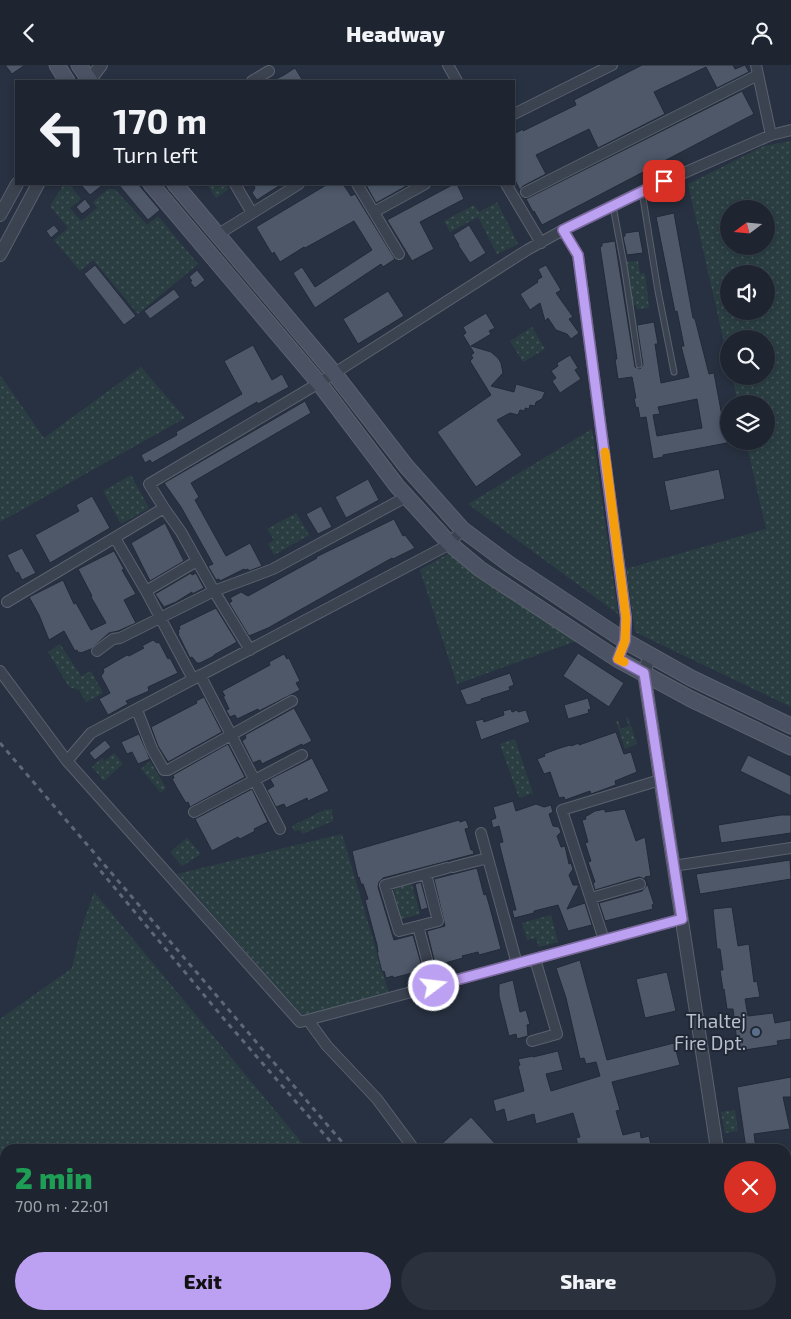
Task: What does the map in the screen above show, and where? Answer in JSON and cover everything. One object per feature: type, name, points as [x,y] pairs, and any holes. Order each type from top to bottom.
[{"type":"main road","points":[[56,65],[66,80]]},
{"type":"main road","points":[[79,65],[89,80]]},
{"type":"main road","points":[[152,185],[319,383],[406,497],[450,544],[480,569],[618,659],[691,699],[791,747]]},
{"type":"main road","points":[[176,185],[334,373],[406,466],[462,529],[509,564],[625,641],[691,678],[791,726]]},
{"type":"street","points":[[68,80],[79,65]]},
{"type":"street","points":[[91,80],[101,65]]},
{"type":"street","points":[[448,65],[456,80]]},
{"type":"street","points":[[515,114],[612,65]]},
{"type":"street","points":[[526,192],[757,70],[771,135]]},
{"type":"street","points":[[254,80],[269,71]]},
{"type":"street","points":[[250,650],[149,484],[319,383],[563,230],[641,192],[771,135],[791,130]]},
{"type":"street","points":[[0,215],[16,185]]},
{"type":"street","points":[[0,255],[37,185]]},
{"type":"street","points":[[236,185],[252,213]]},
{"type":"street","points":[[217,235],[297,185]]},
{"type":"street","points":[[358,185],[399,254]]},
{"type":"street","points":[[374,212],[423,185]]},
{"type":"street","points":[[507,185],[541,243]]},
{"type":"street","points":[[563,230],[578,255],[626,618],[625,641],[618,659]]},
{"type":"street","points":[[97,651],[113,639],[120,638],[214,591],[273,569],[406,497]]},
{"type":"street","points":[[7,602],[164,508]]},
{"type":"street","points":[[67,761],[91,733],[450,544],[462,529]]},
{"type":"street","points":[[115,538],[160,617],[231,734],[280,829]]},
{"type":"street","points":[[146,591],[197,561]]},
{"type":"street","points":[[650,655],[644,673],[716,1144]]},
{"type":"street","points":[[0,671],[67,761],[300,1022],[682,919]]},
{"type":"street","points":[[137,710],[152,749],[164,770],[168,770],[292,701]]},
{"type":"street","points":[[194,812],[302,755]]},
{"type":"street","points":[[604,940],[562,810],[660,781]]},
{"type":"street","points":[[481,833],[517,964]]},
{"type":"street","points":[[674,866],[791,848]]},
{"type":"street","points":[[426,874],[438,921],[398,931],[385,885],[426,874],[488,858]]},
{"type":"street","points":[[591,898],[640,884]]},
{"type":"street","points":[[418,926],[434,986]]},
{"type":"street","points":[[532,1041],[556,1034],[535,959]]},
{"type":"street","points":[[308,1020],[327,1047],[376,1099],[410,1144]]},
{"type":"lane","points":[[641,192],[674,371]]},
{"type":"lane","points":[[613,206],[639,365]]},
{"type":"green space","points":[[791,141],[791,707],[635,632],[626,569],[766,529],[748,450],[775,450],[775,395],[736,395],[734,385],[775,385],[775,330],[721,330],[688,184],[764,146]]},
{"type":"green space","points":[[63,185],[70,185],[81,199],[70,208],[81,221],[97,208],[93,202],[108,189],[115,189],[147,225],[158,216],[198,264],[138,314],[93,260],[80,271],[54,240],[68,228],[50,206]]},
{"type":"green space","points":[[208,185],[226,185],[229,189],[216,198]]},
{"type":"green space","points":[[497,202],[518,244],[497,254],[478,217],[450,232],[444,221],[474,205],[479,212]]},
{"type":"green space","points":[[638,261],[640,274],[645,273],[649,308],[637,309],[636,305],[631,305],[626,262]]},
{"type":"green space","points":[[532,327],[545,349],[523,362],[510,341]]},
{"type":"green space","points":[[141,367],[185,418],[0,522],[0,375],[44,438]]},
{"type":"green space","points":[[592,429],[618,614],[468,504]]},
{"type":"green space","points":[[131,475],[149,508],[121,524],[103,491]]},
{"type":"green space","points":[[296,513],[309,535],[274,555],[268,544],[274,540],[267,529]]},
{"type":"green space","points":[[451,552],[576,641],[457,684],[420,570]]},
{"type":"green space","points":[[60,644],[81,676],[91,671],[103,693],[86,702],[79,690],[69,687],[48,652]]},
{"type":"green space","points":[[628,717],[637,744],[625,749],[616,721],[618,721],[621,729],[629,726],[626,718]]},
{"type":"green space","points":[[515,739],[533,793],[519,798],[500,744]]},
{"type":"green space","points":[[114,753],[123,764],[104,781],[92,767],[102,758],[105,761]]},
{"type":"green space","points":[[150,761],[166,788],[161,793],[141,769]]},
{"type":"green space","points":[[326,809],[332,809],[333,821],[302,834],[300,830],[294,831],[292,826]]},
{"type":"green space","points":[[342,834],[390,997],[304,1017],[177,874]]},
{"type":"green space","points":[[187,838],[201,854],[182,866],[170,852]]},
{"type":"green space","points":[[411,881],[420,914],[401,919],[393,886]]},
{"type":"green space","points":[[94,892],[303,1144],[0,1144],[0,1019],[72,968],[80,933]]},
{"type":"green space","points":[[551,915],[558,942],[539,947],[536,938],[527,940],[522,923]]},
{"type":"green space","points":[[735,1110],[738,1131],[725,1133],[721,1112]]},
{"type":"building","points":[[5,65],[25,65],[12,74]]},
{"type":"building","points":[[642,65],[733,65],[735,69],[745,65],[749,72],[717,88],[706,67],[654,92],[665,114],[598,148],[589,129],[536,155],[546,174],[523,186],[520,190],[515,180],[515,133],[576,105],[574,100]]},
{"type":"building","points":[[295,68],[302,80],[274,80]]},
{"type":"building","points":[[742,91],[754,114],[542,225],[533,212],[526,199]]},
{"type":"building","points":[[81,185],[103,185],[90,195]]},
{"type":"building","points":[[119,185],[139,185],[160,210],[148,220]]},
{"type":"building","points":[[254,185],[280,185],[257,200],[252,193],[255,188]]},
{"type":"building","points":[[326,185],[344,185],[351,196],[355,194],[395,259],[383,267],[381,264],[315,308],[293,273],[302,267],[315,287],[372,250],[354,221],[280,262],[274,252],[272,254],[256,227]]},
{"type":"building","points":[[366,185],[408,185],[376,203]]},
{"type":"building","points":[[452,185],[457,185],[464,199],[420,222],[434,249],[412,261],[387,220]]},
{"type":"building","points":[[85,199],[91,207],[82,214],[76,207]]},
{"type":"building","points":[[674,213],[693,318],[695,319],[709,374],[714,373],[720,405],[720,444],[663,455],[663,457],[653,459],[646,417],[640,418],[638,407],[636,408],[632,377],[618,379],[615,359],[617,359],[600,247],[602,243],[615,241],[635,367],[640,369],[643,365],[637,325],[654,322],[658,344],[655,344],[661,383],[689,377],[681,346],[684,346],[677,311],[675,312],[656,217]],"holes":[[[697,399],[702,428],[657,436],[653,415],[660,414],[658,407]]]},
{"type":"building","points":[[54,225],[59,231],[51,238],[46,231]]},
{"type":"building","points":[[469,225],[486,253],[470,263],[453,235]]},
{"type":"building","points":[[639,231],[643,253],[627,255],[623,237],[625,233]]},
{"type":"building","points":[[95,265],[136,316],[124,325],[84,274]]},
{"type":"building","points":[[546,265],[561,290],[556,293],[573,317],[569,319],[579,333],[571,339],[567,334],[556,330],[548,318],[545,321],[540,303],[530,310],[520,294],[538,282],[537,280],[542,277],[538,269]]},
{"type":"building","points":[[197,270],[205,280],[195,288],[190,282],[192,281],[189,277]]},
{"type":"building","points":[[174,289],[180,297],[150,319],[144,311]]},
{"type":"building","points":[[388,291],[404,316],[358,344],[343,319]]},
{"type":"building","points":[[486,313],[495,328],[489,331],[491,334],[471,346],[491,352],[501,363],[503,373],[491,386],[514,392],[516,384],[545,392],[542,399],[536,402],[535,406],[530,405],[529,409],[525,408],[525,411],[520,410],[518,415],[510,413],[497,420],[522,455],[476,487],[437,432],[491,395],[470,361],[473,358],[471,355],[474,353],[463,335],[466,333],[463,327]]},
{"type":"building","points":[[253,345],[272,380],[282,374],[289,387],[258,404],[257,402],[152,463],[150,460],[145,463],[141,455],[177,435],[176,432],[242,394],[224,361]]},
{"type":"building","points":[[570,355],[578,368],[575,370],[581,379],[560,393],[552,381],[556,378],[551,371],[558,366],[557,363]]},
{"type":"building","points":[[305,401],[311,413],[191,483],[199,497],[195,500],[226,556],[250,543],[262,566],[249,571],[244,569],[220,581],[219,579],[216,580],[208,566],[213,564],[181,507],[164,483]]},
{"type":"building","points":[[719,469],[725,499],[670,511],[664,481]]},
{"type":"building","points":[[368,479],[379,500],[346,518],[335,497]]},
{"type":"building","points":[[92,496],[110,528],[50,563],[35,535],[79,511],[76,505]]},
{"type":"building","points":[[321,506],[332,527],[318,534],[306,514]]},
{"type":"building","points":[[394,519],[403,536],[405,535],[415,548],[392,558],[268,628],[249,636],[229,603],[232,601],[230,598],[241,592],[248,596],[316,557]]},
{"type":"building","points":[[165,523],[184,561],[150,581],[131,543]]},
{"type":"building","points":[[22,548],[36,573],[22,580],[18,572],[16,573],[7,555]]},
{"type":"building","points":[[114,551],[124,569],[122,570],[136,594],[124,600],[136,623],[109,633],[91,649],[81,653],[78,653],[77,650],[75,651],[64,631],[49,640],[29,597],[63,580],[74,604],[76,603],[91,630],[106,623],[78,569]]},
{"type":"building","points":[[191,573],[192,575],[196,573],[204,588],[192,594],[192,592],[164,607],[155,594]]},
{"type":"building","points":[[216,608],[237,642],[214,656],[197,663],[192,657],[190,658],[178,634],[179,626]]},
{"type":"building","points":[[153,640],[157,643],[159,642],[178,673],[148,687],[149,691],[126,701],[128,704],[108,715],[99,699],[110,693],[101,676],[104,672],[103,669],[127,655],[129,656],[144,648],[142,646]]},
{"type":"building","points":[[578,653],[624,683],[609,707],[563,676]]},
{"type":"building","points":[[284,654],[287,659],[289,658],[300,681],[296,683],[300,690],[259,711],[258,709],[237,719],[235,715],[230,717],[226,710],[229,709],[222,691],[270,665],[269,662]]},
{"type":"building","points":[[510,673],[514,685],[509,687],[510,690],[481,699],[481,701],[466,704],[460,690]]},
{"type":"building","points":[[204,697],[222,732],[168,762],[158,746],[151,727],[197,703],[196,701]]},
{"type":"building","points":[[588,698],[591,709],[588,710],[589,713],[568,719],[564,705]]},
{"type":"building","points":[[294,708],[312,741],[262,764],[260,760],[253,763],[242,741],[246,738],[245,735]]},
{"type":"building","points":[[511,709],[512,712],[526,710],[530,722],[481,740],[475,721],[483,719],[484,722],[504,715],[503,711]]},
{"type":"building","points":[[616,732],[624,754],[631,752],[637,772],[615,781],[616,785],[591,794],[590,791],[565,800],[564,797],[559,798],[550,772],[544,774],[537,759],[557,749],[579,743],[579,745]]},
{"type":"building","points":[[139,734],[150,759],[138,764],[132,752],[127,754],[121,742]]},
{"type":"building","points":[[105,740],[111,747],[95,760],[89,753]]},
{"type":"building","points":[[228,744],[245,777],[190,807],[172,779],[174,778],[173,775]]},
{"type":"building","points":[[748,755],[791,776],[791,796],[740,771]]},
{"type":"building","points":[[312,758],[329,791],[308,801],[307,798],[286,808],[284,804],[276,807],[267,790],[274,786],[270,779]]},
{"type":"building","points":[[252,789],[268,822],[240,839],[238,837],[212,851],[195,819]]},
{"type":"building","points":[[513,801],[516,811],[536,804],[544,807],[551,805],[553,812],[549,814],[553,826],[559,827],[561,832],[557,836],[561,847],[565,846],[569,864],[571,863],[573,869],[569,875],[573,885],[579,885],[567,909],[585,903],[592,925],[568,931],[558,905],[514,918],[512,910],[516,910],[499,843],[503,842],[499,826],[493,828],[491,820],[496,818],[493,807]]},
{"type":"building","points":[[605,809],[605,812],[625,809],[636,841],[645,837],[651,876],[645,877],[654,904],[652,905],[653,909],[605,921],[599,903],[642,891],[647,885],[645,879],[639,877],[595,890],[593,883],[595,882],[588,862],[591,861],[585,843],[588,842],[582,820],[595,811]]},
{"type":"building","points":[[791,815],[791,833],[721,843],[718,825]]},
{"type":"building","points":[[459,820],[460,822],[466,820],[469,828],[465,829],[474,854],[383,878],[379,882],[378,887],[394,940],[413,935],[422,967],[416,970],[416,972],[386,978],[384,971],[382,972],[365,900],[368,899],[363,884],[361,884],[358,878],[352,851]]},
{"type":"building","points":[[790,860],[791,879],[700,894],[696,874]]},
{"type":"building","points":[[477,868],[501,949],[479,955],[478,952],[462,956],[463,958],[435,964],[427,931],[445,926],[434,879]]},
{"type":"building","points":[[421,882],[428,908],[421,910],[415,884]]},
{"type":"building","points":[[732,907],[738,946],[749,944],[754,982],[757,981],[760,997],[745,999],[748,1016],[773,1013],[775,1023],[791,1020],[791,1039],[777,1041],[778,1045],[738,1051],[733,1009],[727,1009],[723,990],[720,970],[723,970],[720,949],[717,949],[713,909]]},
{"type":"building","points":[[580,960],[607,1060],[674,1043],[680,1065],[612,1082],[620,1110],[616,1111],[623,1135],[640,1131],[641,1138],[649,1136],[651,1144],[578,1144],[576,1138],[580,1137],[573,1113],[536,1124],[534,1114],[507,1122],[504,1109],[496,1112],[493,1100],[524,1091],[518,1059],[558,1051],[563,1070],[546,1074],[551,1091],[600,1076],[596,1062],[586,1064],[584,1058],[580,1059],[566,998],[556,968]]},
{"type":"building","points":[[667,972],[676,1011],[645,1018],[636,979]]},
{"type":"building","points":[[513,980],[520,1012],[526,1010],[530,1024],[527,1025],[528,1036],[517,1039],[516,1034],[509,1036],[499,996],[499,984]]},
{"type":"building","points":[[791,1077],[791,1097],[783,1097],[790,1129],[754,1134],[755,1144],[745,1144],[737,1087]]},
{"type":"building","points":[[471,1117],[495,1144],[441,1144]]},
{"type":"railway","points":[[0,743],[344,1144]]},
{"type":"railway","points":[[94,863],[224,1019],[333,1144]]},
{"type":"slow traffic","points":[[605,452],[626,618],[625,641],[618,659],[624,662]]},
{"type":"place","name":"Thaltej Fire Dpt.","points":[[756,1032]]},
{"type":"route","points":[[434,986],[682,919],[644,673],[618,659],[625,641],[626,618],[607,461],[578,255],[563,230],[664,181]]}]
